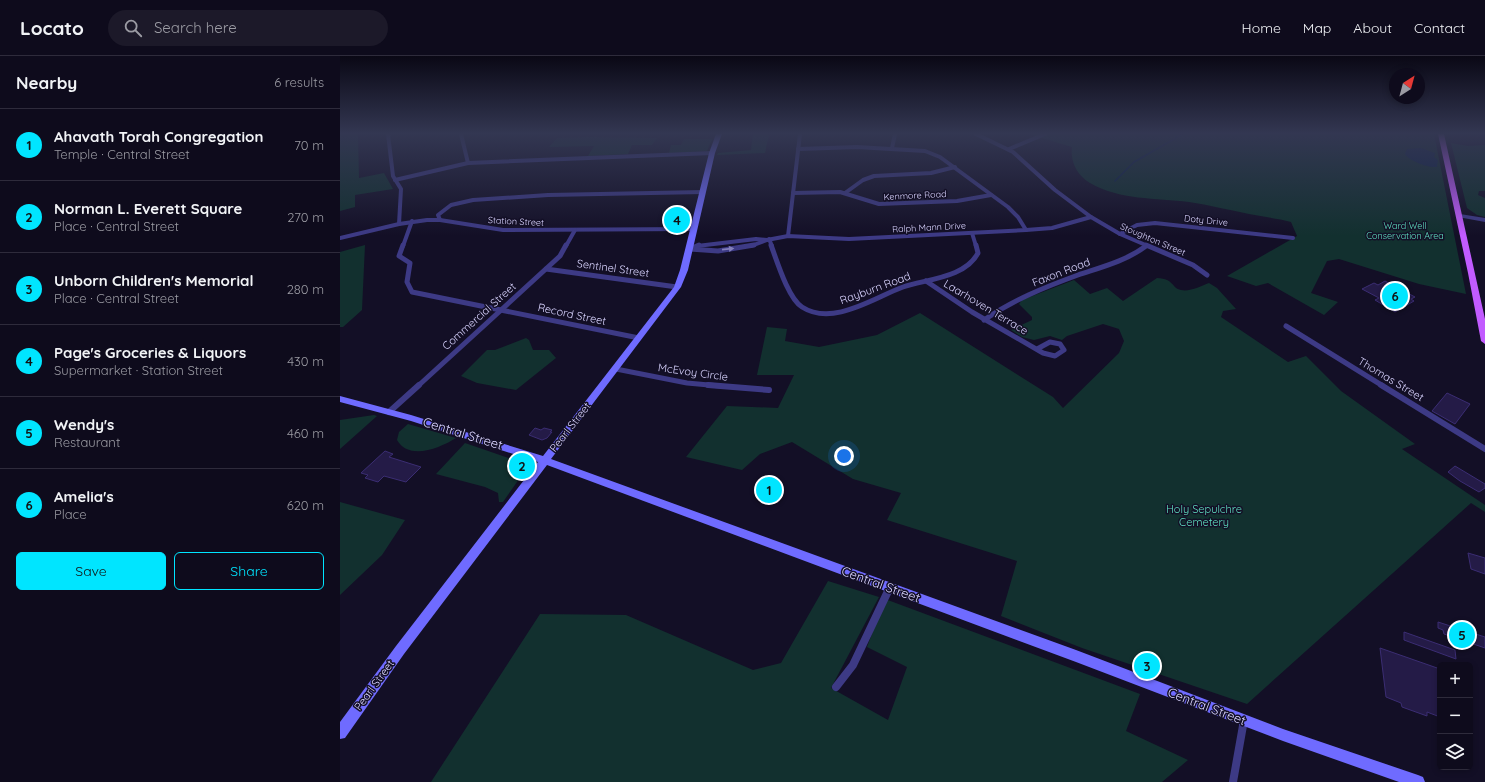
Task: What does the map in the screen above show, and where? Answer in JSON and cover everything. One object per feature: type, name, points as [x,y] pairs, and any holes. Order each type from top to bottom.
[{"type":"main road","name":"Pearl Street","points":[[340,732],[544,460],[616,369],[677,287],[690,249],[709,168]]},
{"type":"main road","points":[[1449,168],[1485,341]]},
{"type":"main road","name":"Central Street","points":[[340,399],[466,434],[544,460],[890,587],[1244,720],[1418,782]]},
{"type":"street","points":[[392,168],[395,180],[401,190],[399,224]]},
{"type":"street","points":[[395,180],[450,168]]},
{"type":"street","points":[[788,236],[796,168]]},
{"type":"street","points":[[845,193],[859,182],[870,177],[931,173],[951,168]]},
{"type":"street","points":[[956,168],[1013,212],[1026,230]]},
{"type":"street","name":"Stoughton Street","points":[[1030,168],[1055,190],[1091,217],[1120,234],[1193,265],[1207,275]]},
{"type":"street","points":[[427,220],[456,203],[482,199],[548,195],[703,192]]},
{"type":"street","name":"Kenmore Road","points":[[793,193],[845,193],[870,203],[879,204],[957,201],[991,195]]},
{"type":"street","points":[[439,213],[438,217],[440,220]]},
{"type":"street","points":[[1460,216],[1485,220]]},
{"type":"street","name":"Ralph Mann Drive","points":[[690,249],[701,251],[733,248],[759,244],[768,239],[788,236],[849,239],[1052,228],[1091,217]]},
{"type":"street","name":"Station Street","points":[[340,238],[412,221],[427,220],[440,220],[503,230],[694,229]]},
{"type":"street","name":"Record Street","points":[[412,221],[399,256],[410,263],[406,273],[410,290],[418,294],[639,338]]},
{"type":"street","name":"Doty Drive","points":[[1120,234],[1137,225],[1155,223],[1293,238]]},
{"type":"street","name":"Commercial Street","points":[[389,412],[560,256],[576,230]]},
{"type":"street","name":"Rayburn Road","points":[[768,239],[793,296],[799,305],[808,310],[831,313],[845,311],[893,291],[961,269],[976,258],[978,253],[972,233]]},
{"type":"street","name":"Faxon Road","points":[[984,320],[1013,301],[1135,255],[1146,246]]},
{"type":"street","name":"Sentinel Street","points":[[546,269],[677,287]]},
{"type":"street","name":"Laarhoven Terrace","points":[[926,281],[952,300],[984,320],[1037,349]]},
{"type":"street","name":"Thomas Street","points":[[1286,326],[1485,448]]},
{"type":"street","name":"McEvoy Circle","points":[[616,369],[687,383],[769,390]]},
{"type":"street","points":[[836,687],[848,674],[860,656],[872,624],[890,587]]},
{"type":"street","points":[[1233,782],[1244,720]]},
{"type":"green space","points":[[340,168],[359,168],[359,178],[384,173],[393,189],[355,195],[355,207],[340,211]]},
{"type":"green space","name":"Ward Well Conservation Area","points":[[1075,168],[1441,168],[1466,294],[1419,284],[1339,259],[1327,261],[1311,293],[1338,302],[1324,315],[1268,283],[1256,286],[1227,276],[1297,236],[1291,222],[1196,203],[1113,193],[1101,189],[1085,180]]},
{"type":"green space","points":[[1457,168],[1485,168],[1485,191],[1479,191],[1478,195],[1485,198],[1485,217],[1477,215],[1467,208]]},
{"type":"green space","points":[[365,245],[362,310],[343,327],[340,327],[340,252]]},
{"type":"green space","name":"Holy Sepulchre Cemetery","points":[[1157,278],[1167,280],[1181,290],[1192,289],[1209,283],[1217,288],[1236,309],[1223,311],[1221,317],[1288,362],[1306,356],[1341,391],[1415,444],[1402,449],[1485,505],[1485,512],[1471,503],[1247,704],[1082,648],[1001,616],[1017,561],[887,520],[901,493],[853,479],[792,442],[760,454],[742,470],[686,457],[727,406],[778,408],[794,375],[757,375],[767,327],[787,329],[785,341],[819,347],[877,335],[920,313],[1053,397],[1063,408],[1119,353],[1124,341],[1119,329],[1103,324],[1067,336],[1062,340],[1050,336],[1034,340],[1022,337],[1011,330],[1032,320],[1032,317],[1019,304],[1022,300],[1074,280],[1090,294],[1107,288],[1123,301]]},
{"type":"green space","points":[[526,338],[529,340],[533,350],[549,350],[556,358],[516,390],[477,383],[461,376],[487,350],[495,350]]},
{"type":"green space","points":[[374,415],[377,416],[340,449],[340,420]]},
{"type":"green space","points":[[408,424],[456,438],[433,449],[425,451],[409,450],[402,446],[397,440],[399,432]]},
{"type":"green space","points":[[465,443],[520,462],[525,466],[524,472],[503,502],[499,502],[498,493],[485,487],[436,474]]},
{"type":"green space","points":[[340,502],[405,520],[382,555],[340,595]]},
{"type":"green space","points":[[828,581],[879,597],[831,688],[888,720],[907,667],[867,647],[885,599],[1140,694],[1126,731],[1188,760],[1162,782],[431,782],[540,614],[626,615],[753,670],[781,663]]},
{"type":"building","points":[[1385,281],[1415,297],[1411,299],[1414,301],[1395,312],[1375,300],[1379,298],[1362,289],[1374,283],[1378,285]]},
{"type":"building","points":[[1447,393],[1470,404],[1455,424],[1432,411]]},
{"type":"building","points":[[535,428],[541,430],[544,428],[552,430],[550,432],[552,432],[547,438],[542,440],[529,435]]},
{"type":"building","points":[[385,451],[393,454],[389,457],[421,467],[406,482],[384,476],[378,482],[365,478],[368,475],[361,473]]},
{"type":"building","points":[[1455,466],[1485,484],[1485,488],[1479,492],[1448,472]]},
{"type":"building","points":[[1468,553],[1485,558],[1485,574],[1471,569]]},
{"type":"building","points":[[1438,622],[1485,637],[1485,648],[1444,634],[1443,630],[1438,628]]},
{"type":"building","points":[[1404,632],[1455,650],[1456,659],[1404,640]]},
{"type":"building","points":[[1380,648],[1437,668],[1437,716],[1427,712],[1427,716],[1402,707],[1401,703],[1386,697]]},
{"type":"waterway","points":[[1115,181],[1128,168]]},
{"type":"place","name":"Page's Groceries & Liquors","points":[[677,220]]},
{"type":"place","name":"Amelia's","points":[[1395,296]]},
{"type":"place","name":"Norman L. Everett Square","points":[[522,466]]},
{"type":"place","name":"Ahavath Torah Congregation","points":[[769,490]]},
{"type":"place","name":"Wendy's","points":[[1462,635]]},
{"type":"place","name":"Unborn Children's Memorial","points":[[1147,666]]}]
